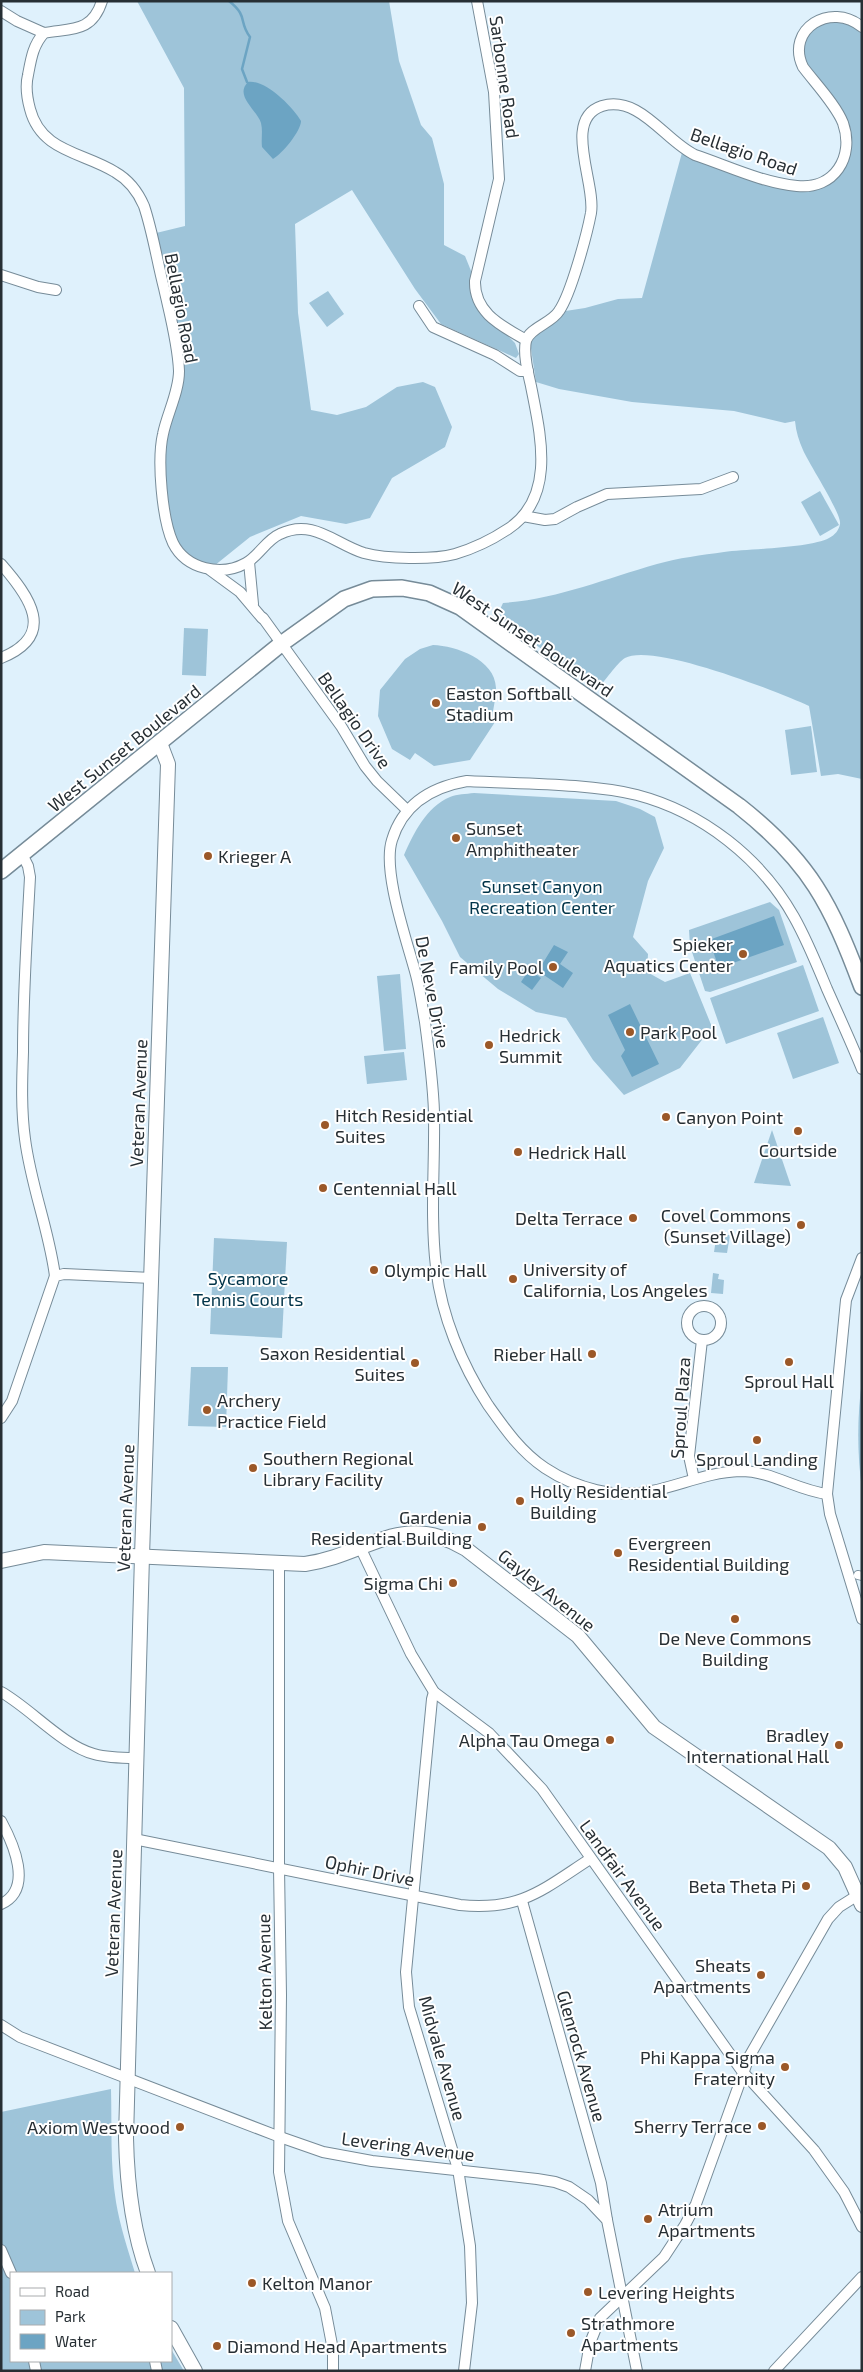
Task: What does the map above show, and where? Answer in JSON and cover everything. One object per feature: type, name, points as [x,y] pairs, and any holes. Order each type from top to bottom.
[{"type":"main road","name":"West Sunset Boulevard","points":[[1,871],[281,644],[334,605],[356,593],[372,589],[387,587],[416,590],[444,598],[460,607],[739,806],[769,830],[803,867],[824,896],[840,930],[862,987]]},
{"type":"street","points":[[1,11],[44,33],[80,28],[96,15],[102,1]]},
{"type":"street","name":"Sarbonne Road","points":[[477,1],[494,92],[499,179],[475,281],[475,291],[487,316],[526,340]]},
{"type":"street","name":"Bellagio Road","points":[[526,340],[529,335],[555,317],[566,300],[587,229],[592,202],[581,138],[584,121],[591,112],[603,106],[618,105],[632,108],[683,149],[695,155],[777,183],[804,187],[826,182],[836,174],[842,162],[846,146],[844,129],[838,114],[800,60],[799,45],[810,26],[822,18],[844,17],[862,27]]},
{"type":"street","name":"Bellagio Road","points":[[44,33],[32,54],[26,82],[27,96],[33,120],[45,137],[55,145],[114,171],[128,181],[141,198],[147,215],[172,326],[178,371],[160,454],[160,476],[173,542],[182,556],[190,562],[225,579],[253,604]]},
{"type":"street","points":[[1,275],[31,285],[56,290]]},
{"type":"street","points":[[419,306],[433,327],[496,354],[520,371],[528,371]]},
{"type":"street","points":[[209,570],[236,567],[249,562],[274,537],[300,528],[319,531],[350,548],[368,554],[398,557],[438,557],[454,554],[507,530],[523,516],[535,494],[542,464],[540,434],[528,371],[526,340]]},
{"type":"street","points":[[523,516],[545,520],[555,519],[582,504],[607,494],[701,489],[733,477]]},
{"type":"street","points":[[249,562],[253,604]]},
{"type":"street","points":[[1,564],[29,599],[34,616],[32,630],[26,642],[17,652],[1,658]]},
{"type":"street","name":"Bellagio Drive","points":[[253,604],[341,726],[365,766],[377,781],[407,810]]},
{"type":"street","name":"Veteran Avenue","points":[[148,2272],[133,2219],[126,2163],[142,1556],[168,764],[160,743]]},
{"type":"street","name":"De Neve Drive","points":[[827,1494],[806,1490],[772,1476],[751,1472],[729,1472],[694,1479],[653,1491],[607,1492],[563,1479],[535,1461],[516,1443],[486,1400],[466,1366],[444,1308],[436,1268],[434,1112],[429,1054],[421,997],[389,865],[392,841],[407,810],[432,791],[449,784],[467,781],[581,788],[628,794],[665,804],[717,831],[750,860],[783,898],[804,936],[862,1069]]},
{"type":"street","points":[[1,1418],[12,1401],[55,1276],[51,1245],[29,1166],[24,1138],[22,1094],[23,1018],[30,877],[28,866],[22,854]]},
{"type":"street","points":[[862,1258],[846,1300],[827,1494],[830,1514],[862,1619]]},
{"type":"street","points":[[55,1276],[64,1274],[152,1278]]},
{"type":"street","name":"Sproul Plaza","points":[[694,1479],[689,1456],[702,1340]]},
{"type":"street","name":"Gayley Avenue","points":[[1,1561],[44,1552],[305,1564],[326,1561],[360,1547],[407,1532],[439,1536],[466,1549],[578,1636],[654,1727],[829,1848],[845,1867],[861,1898]]},
{"type":"street","name":"Landfair Avenue","points":[[360,1547],[411,1654],[434,1692],[489,1733],[520,1764],[542,1790],[742,2071],[814,2150],[844,2192],[862,2227]]},
{"type":"street","name":"Kelton Avenue","points":[[279,1562],[281,1995],[279,2172],[282,2200],[288,2221],[325,2308],[333,2350],[333,2371]]},
{"type":"street","points":[[1,1692],[30,1711],[57,1734],[92,1754],[113,1758],[136,1758]]},
{"type":"street","name":"Midvale Avenue","points":[[434,1692],[412,1896],[406,1972],[409,2007],[458,2169],[470,2246],[472,2292],[464,2371]]},
{"type":"street","points":[[1,1821],[12,1840],[18,1862],[17,1885],[13,1894],[1,1904]]},
{"type":"street","name":"Ophir Drive","points":[[134,1839],[412,1896],[478,1907],[522,1901],[590,1858]]},
{"type":"street","points":[[585,2371],[594,2331],[600,2318],[664,2256],[685,2225],[696,2204],[742,2071],[828,1919],[839,1907],[861,1898]]},
{"type":"street","name":"Glenrock Avenue","points":[[522,1901],[601,2183],[607,2220]]},
{"type":"street","name":"Levering Avenue","points":[[1,2025],[20,2036],[323,2152],[372,2161],[458,2169],[555,2182],[569,2187],[588,2200],[607,2220]]},
{"type":"street","points":[[607,2220],[637,2371]]},
{"type":"street","points":[[1,2250],[10,2272]]},
{"type":"street","points":[[774,2371],[862,2277]]},
{"type":"street","points":[[172,2330],[195,2371]]},
{"type":"green space","points":[[137,1],[389,1],[399,61],[421,125],[432,138],[444,184],[444,245],[465,256],[490,318],[515,343],[519,354],[516,358],[441,324],[415,289],[352,190],[295,224],[298,313],[311,410],[337,415],[366,407],[397,387],[423,382],[435,387],[452,427],[445,447],[392,478],[370,518],[346,524],[301,516],[250,537],[209,570],[176,547],[160,453],[178,377],[152,234],[185,226],[184,88]]},
{"type":"green space","points":[[822,18],[862,27],[862,779],[838,774],[821,776],[809,706],[745,680],[687,662],[639,655],[622,660],[597,690],[497,616],[503,603],[562,593],[665,562],[724,552],[808,544],[829,538],[838,530],[840,524],[836,510],[803,450],[795,421],[785,423],[734,411],[632,402],[559,389],[536,382],[529,335],[559,312],[585,308],[618,299],[642,298],[683,149],[777,183],[819,184],[842,162],[844,129],[803,67],[799,45]]},
{"type":"green space","points":[[328,291],[344,314],[327,327],[309,303]]},
{"type":"green space","points":[[820,491],[839,525],[820,536],[801,502]]},
{"type":"green space","points":[[184,628],[208,629],[206,676],[182,675]]},
{"type":"green space","name":"Easton Softball Stadium","points":[[433,645],[463,651],[482,662],[494,678],[496,688],[492,719],[495,722],[470,760],[434,766],[415,753],[410,760],[392,749],[378,716],[380,690],[405,659],[420,649]]},
{"type":"green space","points":[[811,726],[817,772],[791,775],[785,730]]},
{"type":"green space","name":"Sunset Canyon Recreation Center","points":[[474,793],[616,801],[640,809],[655,817],[664,848],[648,881],[633,937],[648,954],[647,972],[665,982],[690,973],[712,1027],[680,1068],[624,1095],[593,1060],[566,1018],[536,1012],[498,989],[460,957],[442,921],[404,855],[422,822],[434,807],[453,796]]},
{"type":"green space","name":"Spieker Aquatics Center","points":[[770,902],[779,910],[797,962],[710,992],[705,991],[690,946],[689,930]]},
{"type":"green space","points":[[803,965],[819,1011],[726,1044],[710,998]]},
{"type":"green space","points":[[400,974],[406,1049],[384,1051],[377,976]]},
{"type":"green space","points":[[823,1017],[839,1063],[793,1079],[777,1033]]},
{"type":"green space","points":[[404,1052],[407,1080],[367,1084],[364,1056]]},
{"type":"green space","points":[[772,1130],[791,1186],[754,1183]]},
{"type":"green space","points":[[725,1235],[730,1235],[727,1253],[714,1252],[716,1239],[724,1240]]},
{"type":"green space","name":"Sycamore Tennis Courts","points":[[214,1238],[287,1242],[282,1338],[210,1334]]},
{"type":"green space","points":[[713,1273],[719,1274],[718,1279],[724,1280],[723,1294],[711,1293]]},
{"type":"green space","name":"Archery Practice Field","points":[[191,1367],[228,1367],[226,1427],[188,1426]]},
{"type":"green space","points":[[862,1380],[862,1490],[858,1435]]},
{"type":"green space","points":[[111,2089],[114,2188],[124,2238],[135,2272],[10,2272],[10,2362],[172,2362],[172,2351],[184,2371],[1,2371],[1,2112]]},
{"type":"water","points":[[248,82],[255,82],[270,89],[292,109],[301,121],[298,130],[290,142],[273,159],[262,147],[261,123],[245,98],[244,87]]},
{"type":"water","points":[[774,916],[784,945],[719,968],[709,940]]},
{"type":"water","name":"Family Pool","points":[[554,945],[568,952],[560,964],[573,973],[563,988],[538,971]]},
{"type":"water","points":[[529,970],[541,978],[532,990],[521,982]]},
{"type":"water","name":"Park Pool","points":[[630,1004],[659,1064],[632,1077],[621,1056],[625,1050],[608,1015]]},
{"type":"waterway","points":[[229,1],[239,11],[246,32],[250,37],[242,69],[247,82]]},
{"type":"place","name":"Easton Softball Stadium","points":[[436,703]]},
{"type":"place","name":"Sunset Amphitheater","points":[[456,838]]},
{"type":"place","name":"Krieger A","points":[[208,856]]},
{"type":"place","name":"Spieker Aquatics Center","points":[[743,954]]},
{"type":"place","name":"Family Pool","points":[[553,967]]},
{"type":"place","name":"Park Pool","points":[[630,1032]]},
{"type":"place","name":"Hedrick Summit","points":[[489,1045]]},
{"type":"place","name":"Canyon Point","points":[[666,1117]]},
{"type":"place","name":"Hitch Residential Suites","points":[[325,1125]]},
{"type":"place","name":"Courtside","points":[[798,1131]]},
{"type":"place","name":"Hedrick Hall","points":[[518,1152]]},
{"type":"place","name":"Centennial Hall","points":[[323,1188]]},
{"type":"place","name":"Delta Terrace","points":[[633,1218]]},
{"type":"place","name":"Covel Commons (Sunset Village)","points":[[801,1225]]},
{"type":"place","name":"Olympic Hall","points":[[374,1270]]},
{"type":"place","name":"University of California, Los Angeles","points":[[513,1279]]},
{"type":"place","name":"Rieber Hall","points":[[592,1354]]},
{"type":"place","name":"Sproul Hall","points":[[789,1362]]},
{"type":"place","name":"Saxon Residential Suites","points":[[415,1363]]},
{"type":"place","name":"Archery Practice Field","points":[[207,1410]]},
{"type":"place","name":"Sproul Landing","points":[[757,1440]]},
{"type":"place","name":"Southern Regional Library Facility","points":[[253,1468]]},
{"type":"place","name":"Holly Residential Building","points":[[520,1501]]},
{"type":"place","name":"Gardenia Residential Building","points":[[482,1527]]},
{"type":"place","name":"Evergreen Residential Building","points":[[618,1553]]},
{"type":"place","name":"Sigma Chi","points":[[453,1583]]},
{"type":"place","name":"De Neve Commons Building","points":[[735,1619]]},
{"type":"place","name":"Alpha Tau Omega","points":[[610,1740]]},
{"type":"place","name":"Bradley International Hall","points":[[839,1745]]},
{"type":"place","name":"Beta Theta Pi","points":[[806,1886]]},
{"type":"place","name":"Sheats Apartments","points":[[761,1975]]},
{"type":"place","name":"Phi Kappa Sigma Fraternity","points":[[785,2067]]},
{"type":"place","name":"Sherry Terrace","points":[[762,2126]]},
{"type":"place","name":"Axiom Westwood","points":[[180,2127]]},
{"type":"place","name":"Atrium Apartments","points":[[648,2219]]},
{"type":"place","name":"Kelton Manor","points":[[252,2283]]},
{"type":"place","name":"Levering Heights","points":[[588,2292]]},
{"type":"place","name":"Strathmore Apartments","points":[[571,2333]]},
{"type":"place","name":"Diamond Head Apartments","points":[[217,2346]]}]
